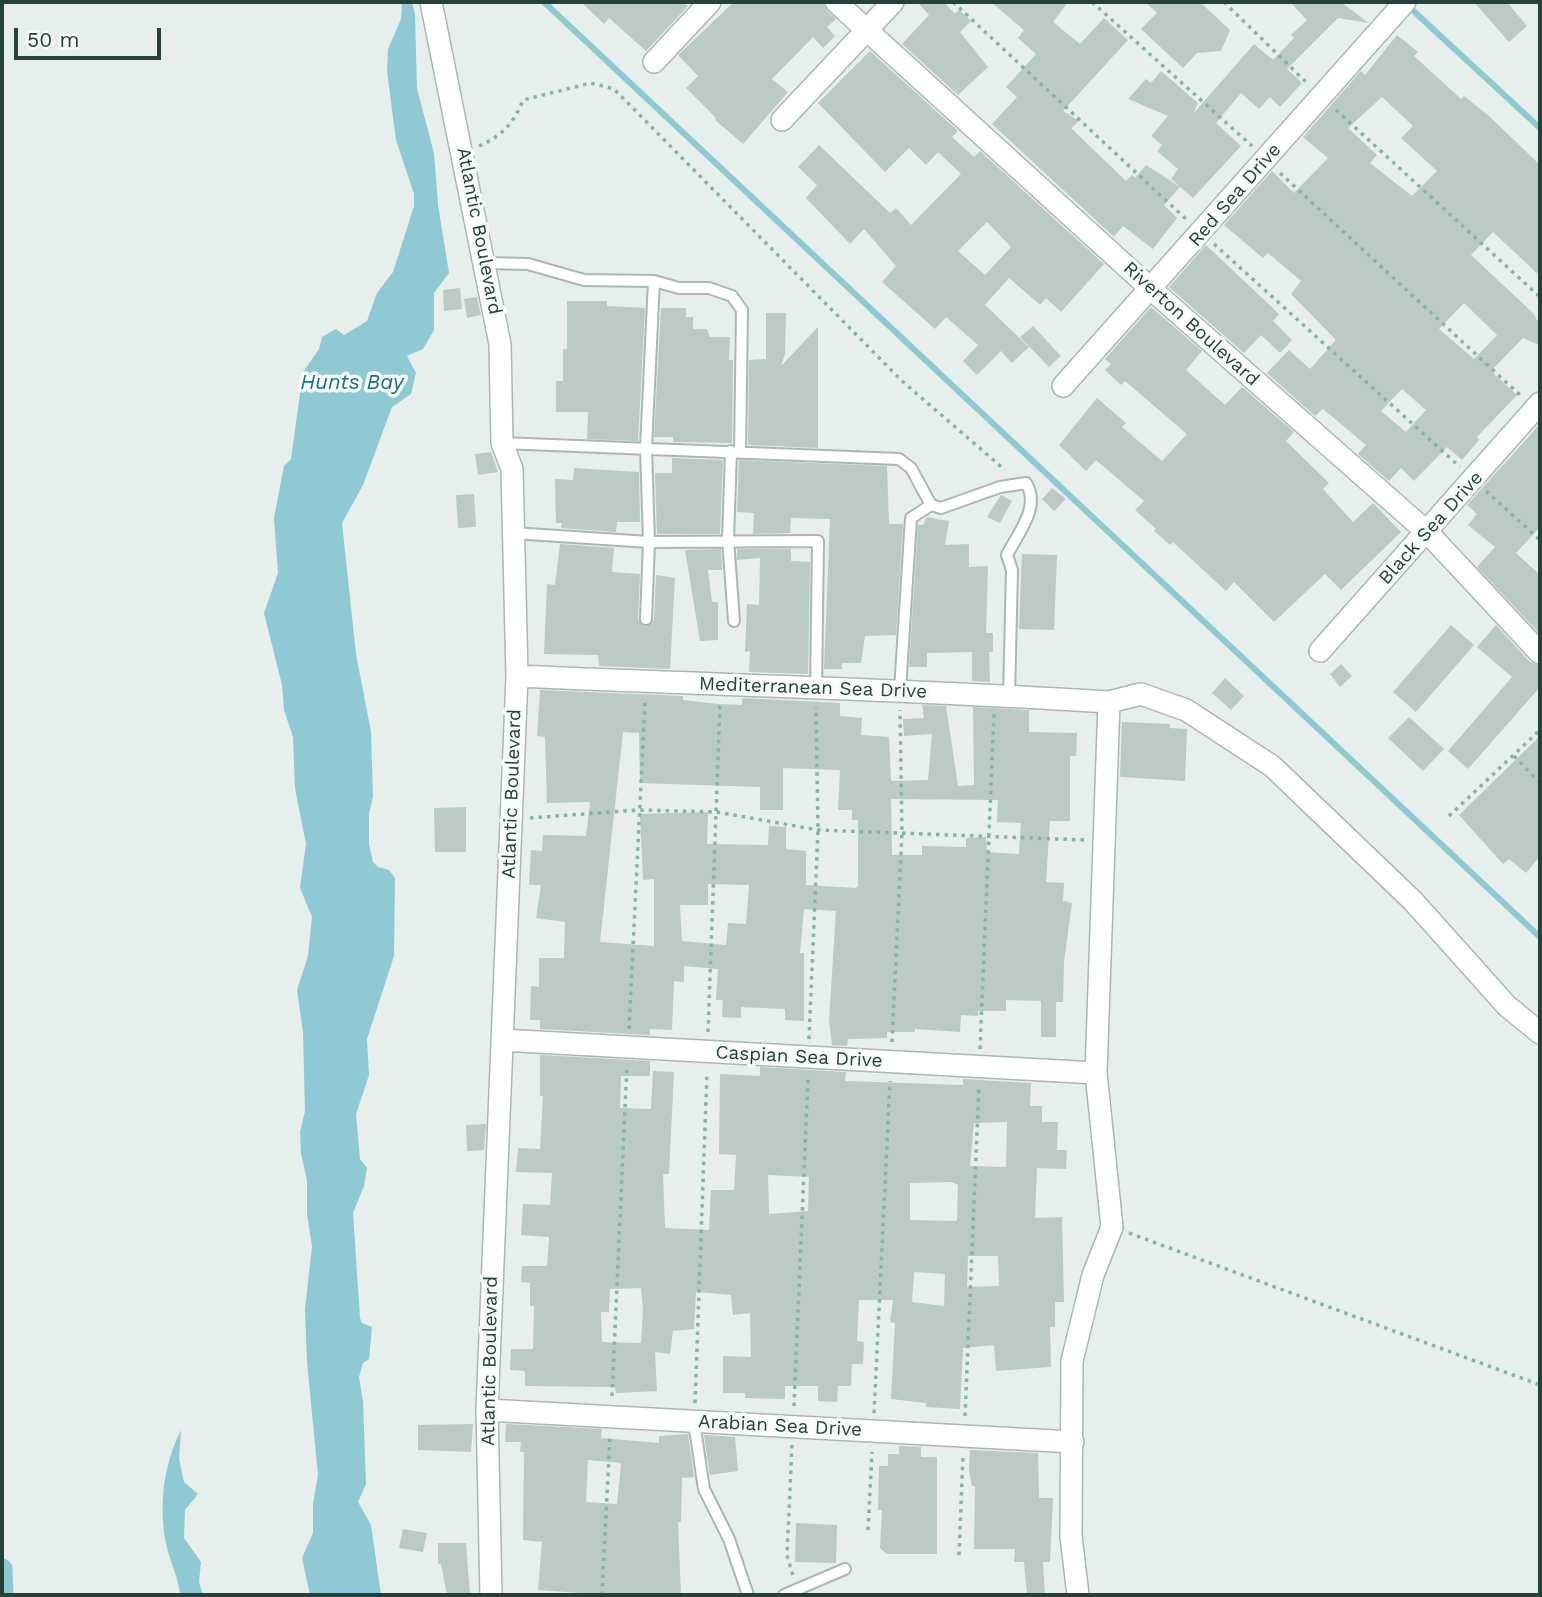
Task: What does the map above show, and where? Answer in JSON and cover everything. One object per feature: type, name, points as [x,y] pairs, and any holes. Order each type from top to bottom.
[{"type":"street","name":"Atlantic Boulevard","points":[[431,2],[486,263],[500,344],[502,443],[512,469],[517,676],[487,1410],[491,1595]]},
{"type":"street","points":[[654,62],[710,2]]},
{"type":"street","name":"Riverton Boulevard","points":[[836,2],[1151,289],[1428,533],[1540,653]]},
{"type":"street","points":[[782,120],[892,2]]},
{"type":"street","name":"Red Sea Drive","points":[[1063,386],[1202,234],[1405,2]]},
{"type":"street","name":"Black Sea Drive","points":[[1320,651],[1475,480],[1537,406]]},
{"type":"street","name":"Mediterranean Sea Drive","points":[[517,676],[816,690],[900,690],[1109,702],[1141,694],[1186,710],[1272,766],[1413,901],[1507,1006],[1540,1032]]},
{"type":"street","points":[[1078,1595],[1071,1536],[1072,1361],[1093,1275],[1112,1227],[1096,1073],[1109,702]]},
{"type":"street","name":"Caspian Sea Drive","points":[[502,1040],[1096,1073]]},
{"type":"street","name":"Arabian Sea Drive","points":[[487,1410],[1073,1442]]},
{"type":"lane","points":[[486,263],[528,264],[584,280],[654,281],[679,288],[709,288],[732,296],[742,310],[729,539],[734,621]]},
{"type":"lane","points":[[646,619],[649,542],[646,448],[654,281]]},
{"type":"lane","points":[[502,443],[900,459],[911,468],[931,505],[941,508],[1000,487],[1026,483],[1032,506],[1007,555],[1012,570],[1002,696]]},
{"type":"lane","points":[[900,690],[911,518],[931,505]]},
{"type":"lane","points":[[513,533],[649,542],[729,539],[818,541],[816,690]]},
{"type":"lane","points":[[694,1422],[704,1489],[729,1539],[748,1595]]},
{"type":"lane","points":[[784,1595],[799,1592],[845,1569]]},
{"type":"path","points":[[953,2],[1202,234],[1540,540]]},
{"type":"path","points":[[1092,2],[1537,406]]},
{"type":"path","points":[[1224,2],[1321,96],[1540,298]]},
{"type":"path","points":[[463,153],[495,139],[515,120],[523,100],[591,83],[614,89],[902,381],[1020,483]]},
{"type":"path","points":[[602,1595],[646,681]]},
{"type":"path","points":[[799,1592],[787,1555],[818,830],[816,690]]},
{"type":"path","points":[[868,1530],[902,833],[900,690]]},
{"type":"path","points":[[959,1555],[989,836],[1002,696]]},
{"type":"path","points":[[1450,816],[1540,730]]},
{"type":"path","points":[[1514,756],[1540,783]]},
{"type":"path","points":[[511,819],[638,810],[717,812],[818,830],[1104,841]]},
{"type":"path","points":[[1112,1227],[1540,1385]]},
{"type":"water","name":"Hunts Bay","points":[[402,2],[412,2],[415,14],[417,89],[434,153],[438,205],[449,273],[434,293],[434,330],[423,349],[407,356],[416,373],[411,394],[392,407],[363,485],[342,523],[356,654],[371,732],[373,797],[369,813],[369,844],[373,862],[378,867],[389,870],[395,878],[394,956],[367,1039],[369,1075],[356,1114],[360,1159],[367,1168],[364,1186],[353,1213],[360,1318],[362,1323],[372,1327],[369,1359],[363,1363],[359,1377],[363,1401],[366,1484],[358,1502],[371,1525],[381,1595],[310,1595],[302,1558],[313,1533],[313,1504],[318,1475],[307,1362],[305,1309],[312,1246],[307,1214],[307,1180],[301,1154],[300,1132],[305,1111],[303,1032],[297,990],[308,956],[312,917],[300,888],[306,844],[295,788],[293,737],[284,710],[282,685],[264,613],[278,573],[274,518],[284,466],[291,459],[303,372],[319,349],[322,337],[336,329],[344,335],[367,321],[377,293],[393,272],[414,206],[414,194],[396,140],[387,71],[388,49],[401,19]]},
{"type":"water","points":[[181,1430],[179,1459],[184,1482],[198,1494],[185,1510],[184,1538],[201,1562],[199,1582],[203,1595],[180,1595],[164,1533],[166,1473]]},
{"type":"building","points":[[581,2],[683,2],[688,6],[646,51],[609,18],[604,24]]},
{"type":"building","points":[[734,2],[823,2],[827,11],[836,19],[827,27],[835,36],[823,48],[813,37],[772,79],[788,92],[743,144],[715,120],[686,88],[698,76],[678,55]]},
{"type":"building","points":[[917,2],[944,2],[955,14],[959,10],[971,21],[960,32],[988,67],[958,95],[902,44],[929,15]]},
{"type":"building","points":[[991,2],[1068,2],[1053,22],[1080,44],[1104,18],[1128,40],[1063,111],[1079,121],[1071,128],[1126,181],[1132,175],[1135,178],[1146,165],[1180,187],[1164,205],[1177,218],[1153,249],[1123,226],[1114,237],[992,124],[1017,97],[1006,87],[1036,54],[1018,38],[1024,30]]},
{"type":"building","points":[[1145,2],[1200,2],[1230,30],[1221,51],[1197,53],[1183,68],[1141,29],[1157,13]]},
{"type":"building","points":[[1290,2],[1341,2],[1369,23],[1338,18],[1287,69],[1302,83],[1280,107],[1270,97],[1259,109],[1241,93],[1216,123],[1241,146],[1193,198],[1171,179],[1178,169],[1157,151],[1162,145],[1151,136],[1168,116],[1128,99],[1146,79],[1151,83],[1161,71],[1198,103],[1193,114],[1254,44],[1273,60],[1294,38],[1291,35],[1307,20]]},
{"type":"building","points":[[1474,2],[1507,2],[1527,26],[1509,42]]},
{"type":"building","points":[[1397,35],[1418,52],[1414,56],[1461,99],[1464,96],[1489,116],[1540,165],[1540,276],[1493,232],[1471,255],[1533,313],[1540,325],[1539,345],[1523,338],[1491,371],[1517,395],[1477,437],[1479,440],[1462,460],[1447,447],[1414,481],[1401,468],[1389,481],[1358,454],[1366,445],[1323,409],[1315,416],[1267,373],[1289,350],[1310,369],[1336,340],[1291,294],[1301,281],[1268,253],[1263,258],[1224,225],[1272,171],[1294,193],[1328,158],[1303,137],[1361,71],[1365,75]],"holes":[[[1382,97],[1413,126],[1401,138],[1437,171],[1412,196],[1370,163],[1377,155],[1348,128]],[[1464,303],[1497,335],[1474,359],[1439,329]],[[1402,389],[1426,410],[1406,432],[1381,411]]]},
{"type":"building","points":[[870,51],[958,131],[952,137],[974,157],[980,151],[1104,264],[1061,312],[1046,298],[1040,305],[1009,278],[985,305],[1029,347],[1012,363],[1001,351],[977,375],[963,361],[978,345],[946,317],[935,329],[882,282],[896,266],[864,229],[850,244],[806,198],[817,185],[798,167],[819,145],[890,213],[896,208],[911,225],[961,174],[938,152],[926,165],[909,148],[885,172],[818,103]],"holes":[[[987,222],[1011,247],[985,275],[958,251]]]},
{"type":"building","points":[[1206,245],[1279,314],[1273,321],[1292,340],[1280,353],[1261,335],[1244,353],[1169,287]]},
{"type":"building","points":[[460,288],[462,309],[444,311],[443,290]]},
{"type":"building","points":[[477,297],[481,315],[467,318],[464,299]]},
{"type":"building","points":[[567,301],[607,301],[607,306],[645,308],[638,441],[587,439],[588,412],[556,412],[556,381],[563,381],[563,349],[567,349]]},
{"type":"building","points":[[1151,307],[1202,351],[1186,370],[1225,405],[1242,387],[1294,432],[1286,441],[1329,483],[1323,489],[1353,522],[1373,503],[1401,532],[1341,590],[1325,574],[1274,622],[1234,582],[1226,591],[1173,542],[1170,545],[1154,531],[1156,529],[1135,510],[1144,501],[1096,460],[1086,471],[1059,445],[1097,398],[1126,423],[1122,427],[1162,461],[1187,434],[1125,381],[1121,385],[1105,370],[1111,364],[1105,359]]},
{"type":"building","points":[[661,308],[686,308],[686,317],[693,317],[693,329],[707,329],[710,337],[730,337],[729,360],[733,360],[732,443],[673,442],[673,437],[654,437]]},
{"type":"building","points":[[766,313],[786,313],[785,354],[781,366],[818,327],[818,448],[748,445],[749,360],[766,359]]},
{"type":"building","points":[[1033,326],[1061,356],[1049,367],[1020,337]]},
{"type":"building","points":[[1540,424],[1540,527],[1516,553],[1540,575],[1540,634],[1477,567],[1495,547],[1468,525],[1477,514],[1467,505]]},
{"type":"building","points":[[491,452],[498,472],[478,475],[475,454]]},
{"type":"building","points":[[672,458],[723,460],[720,534],[657,534],[655,473],[672,473]]},
{"type":"building","points":[[739,460],[887,466],[889,524],[903,524],[896,635],[865,636],[861,663],[842,663],[842,669],[824,669],[830,519],[791,518],[790,533],[753,534],[754,513],[737,512]]},
{"type":"building","points":[[574,468],[639,472],[640,522],[617,522],[616,532],[561,528],[562,523],[556,523],[555,479],[573,480]]},
{"type":"building","points":[[1052,488],[1066,499],[1054,511],[1042,499]]},
{"type":"building","points":[[474,494],[476,527],[458,528],[456,495]]},
{"type":"building","points":[[1001,495],[1012,501],[1000,523],[987,517]]},
{"type":"building","points":[[927,517],[949,521],[945,545],[969,544],[969,567],[988,566],[986,633],[993,633],[993,652],[989,652],[990,682],[972,681],[972,652],[927,653],[927,667],[909,667],[918,525],[923,525]]},
{"type":"building","points":[[560,544],[614,548],[612,572],[640,574],[638,619],[645,627],[654,620],[656,575],[675,578],[670,669],[599,666],[598,655],[544,654],[547,584],[555,585]]},
{"type":"building","points":[[721,549],[722,570],[708,570],[712,602],[718,602],[718,640],[700,641],[685,550]]},
{"type":"building","points":[[737,549],[791,549],[791,561],[810,562],[808,674],[749,672],[750,651],[745,652],[747,604],[759,605],[760,558],[737,560]]},
{"type":"building","points":[[1022,554],[1057,555],[1054,630],[1019,629]]},
{"type":"building","points":[[1451,625],[1474,645],[1416,712],[1393,692]]},
{"type":"building","points":[[1496,625],[1530,662],[1540,666],[1540,687],[1468,769],[1448,751],[1512,677],[1477,647]]},
{"type":"building","points":[[1341,664],[1352,676],[1340,687],[1330,674]]},
{"type":"building","points":[[1225,678],[1244,696],[1231,710],[1212,693]]},
{"type":"building","points":[[540,690],[683,696],[683,700],[718,704],[742,705],[742,698],[840,703],[840,716],[862,718],[861,735],[889,737],[891,781],[928,780],[932,734],[904,736],[903,719],[924,718],[922,705],[946,706],[958,786],[974,785],[973,707],[1029,710],[1029,732],[1077,733],[1076,756],[1070,756],[1070,821],[1050,821],[1046,882],[1064,883],[1063,901],[1072,903],[1064,962],[1063,1002],[1056,1002],[1056,1037],[1041,1037],[1041,1001],[1006,1000],[1006,1011],[978,1011],[978,1016],[961,1015],[960,1032],[915,1029],[915,1032],[887,1032],[887,1038],[848,1039],[847,1046],[832,1045],[829,1021],[836,911],[804,909],[800,953],[804,953],[804,1021],[785,1020],[785,1009],[741,1007],[741,1018],[722,1017],[723,1000],[716,1000],[718,969],[684,966],[684,982],[674,981],[672,1030],[650,1029],[650,1035],[540,1029],[540,1020],[530,1020],[531,986],[539,987],[539,958],[564,958],[565,922],[536,918],[541,885],[529,885],[531,850],[542,851],[543,835],[586,836],[590,802],[547,803],[545,737],[537,736]],"holes":[[[623,732],[639,733],[640,783],[760,787],[760,810],[783,810],[783,768],[840,770],[838,810],[852,810],[852,820],[858,820],[856,888],[806,885],[806,851],[786,849],[786,827],[769,826],[768,845],[707,844],[708,812],[640,814],[643,880],[654,879],[654,946],[600,942]],[[891,799],[998,800],[997,822],[1021,823],[1019,854],[987,852],[986,837],[966,838],[966,847],[922,846],[922,855],[892,855]],[[708,884],[749,885],[746,924],[728,923],[726,945],[682,941],[680,905],[708,905]]]},
{"type":"building","points":[[1409,717],[1444,749],[1423,771],[1388,738]]},
{"type":"building","points":[[1122,722],[1170,724],[1170,728],[1187,729],[1185,781],[1120,777]]},
{"type":"building","points":[[1540,736],[1540,856],[1526,873],[1509,859],[1503,864],[1459,815]]},
{"type":"building","points":[[466,807],[466,852],[435,852],[434,808]]},
{"type":"building","points":[[540,1055],[650,1061],[650,1076],[621,1076],[620,1108],[651,1109],[653,1071],[674,1072],[669,1174],[663,1174],[665,1228],[709,1230],[711,1190],[734,1190],[736,1155],[719,1154],[720,1074],[760,1076],[760,1067],[846,1072],[845,1081],[963,1085],[963,1079],[1031,1083],[1030,1106],[1042,1106],[1042,1122],[1058,1122],[1057,1150],[1067,1150],[1066,1169],[1037,1168],[1035,1218],[1062,1217],[1064,1302],[1055,1302],[1055,1327],[1050,1327],[1051,1367],[996,1371],[994,1345],[963,1348],[960,1409],[926,1407],[926,1403],[891,1399],[895,1323],[890,1322],[893,1300],[859,1300],[857,1341],[864,1342],[863,1364],[852,1364],[851,1386],[838,1386],[837,1402],[818,1401],[818,1386],[785,1386],[785,1399],[745,1398],[745,1393],[723,1393],[723,1356],[751,1357],[750,1313],[733,1315],[731,1295],[696,1292],[694,1329],[673,1331],[670,1354],[655,1352],[657,1391],[616,1393],[615,1387],[525,1386],[525,1371],[510,1370],[511,1349],[533,1349],[534,1306],[530,1306],[530,1283],[521,1282],[522,1266],[547,1266],[549,1237],[521,1235],[523,1204],[550,1205],[552,1173],[516,1172],[518,1148],[540,1149],[543,1096],[540,1096]],"holes":[[[1007,1122],[1006,1167],[970,1166],[974,1123]],[[768,1175],[809,1177],[808,1211],[769,1214]],[[951,1182],[958,1185],[957,1221],[910,1220],[910,1183]],[[968,1256],[998,1256],[999,1286],[967,1287]],[[914,1272],[945,1274],[944,1306],[912,1302]],[[641,1288],[641,1343],[602,1342],[601,1312],[609,1312],[610,1289]]]},
{"type":"building","points":[[486,1124],[484,1150],[467,1151],[466,1125]]},
{"type":"building","points":[[473,1424],[471,1452],[418,1450],[418,1425]]},
{"type":"building","points":[[506,1424],[602,1429],[601,1438],[659,1443],[659,1436],[688,1434],[694,1477],[682,1478],[681,1522],[678,1522],[681,1595],[608,1595],[538,1590],[542,1542],[523,1540],[524,1452],[520,1452],[521,1442],[505,1442]],"holes":[[[588,1460],[621,1463],[617,1504],[586,1502]]]},
{"type":"building","points":[[704,1435],[735,1437],[738,1471],[710,1475]]},
{"type":"building","points":[[899,1446],[921,1447],[921,1457],[937,1457],[937,1554],[887,1554],[880,1548],[882,1510],[878,1510],[879,1466],[888,1466],[888,1454],[899,1454]]},
{"type":"building","points":[[970,1450],[1038,1453],[1039,1498],[1053,1498],[1050,1562],[1043,1562],[1045,1595],[1027,1595],[1024,1562],[1014,1562],[1015,1549],[974,1549],[975,1486],[972,1486],[969,1471]]},
{"type":"building","points":[[796,1523],[837,1525],[836,1563],[795,1562]]},
{"type":"building","points":[[403,1529],[427,1533],[423,1552],[399,1548]]},
{"type":"building","points":[[438,1543],[466,1543],[470,1594],[447,1595],[441,1564],[438,1564]]},
{"type":"waterway","points":[[544,2],[1540,937]]},
{"type":"waterway","points":[[1407,5],[1540,128]]},
{"type":"waterway","points":[[2,1569],[3,1595]]}]
